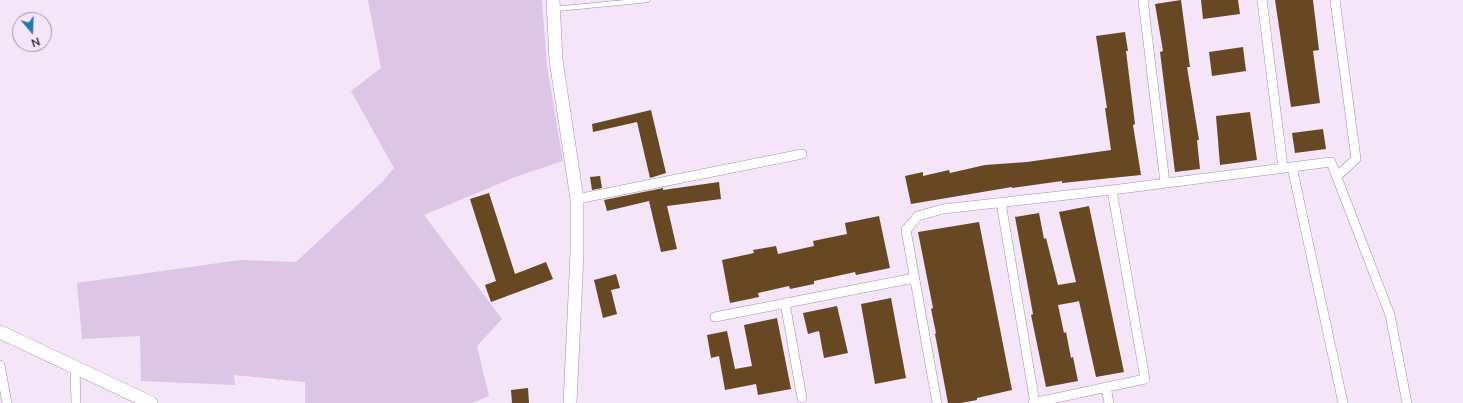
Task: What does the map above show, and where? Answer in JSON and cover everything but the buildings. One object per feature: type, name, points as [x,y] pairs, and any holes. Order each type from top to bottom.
[{"type":"main road","points":[[553,5],[556,60],[577,199],[577,253],[570,403]]},
{"type":"main road","points":[[0,332],[151,403]]},
{"type":"street","points":[[1143,0],[1164,183]]},
{"type":"street","points":[[1262,0],[1287,168],[1343,403]]},
{"type":"street","points":[[1335,0],[1356,158],[1337,176]]},
{"type":"street","points":[[577,199],[802,154]]},
{"type":"street","points":[[936,403],[906,230],[918,216],[943,209],[1112,190],[1332,162],[1390,315],[1407,403]]},
{"type":"street","points":[[1001,203],[1034,403],[1145,379],[1112,190]]},
{"type":"street","points":[[715,317],[914,278]]},
{"type":"street","points":[[785,303],[802,398]]},
{"type":"street","points":[[0,365],[8,403]]},
{"type":"street","points":[[76,367],[76,403]]},
{"type":"street","points":[[1106,387],[1109,403]]},
{"type":"lane","points":[[553,5],[648,0]]},
{"type":"shaded area","points":[[368,0],[542,0],[547,66],[563,161],[515,177],[424,215],[502,319],[477,346],[489,396],[472,403],[305,403],[305,382],[234,375],[235,385],[141,381],[140,336],[82,339],[77,283],[240,260],[296,262],[382,182],[394,168],[351,91],[381,68]]}]
